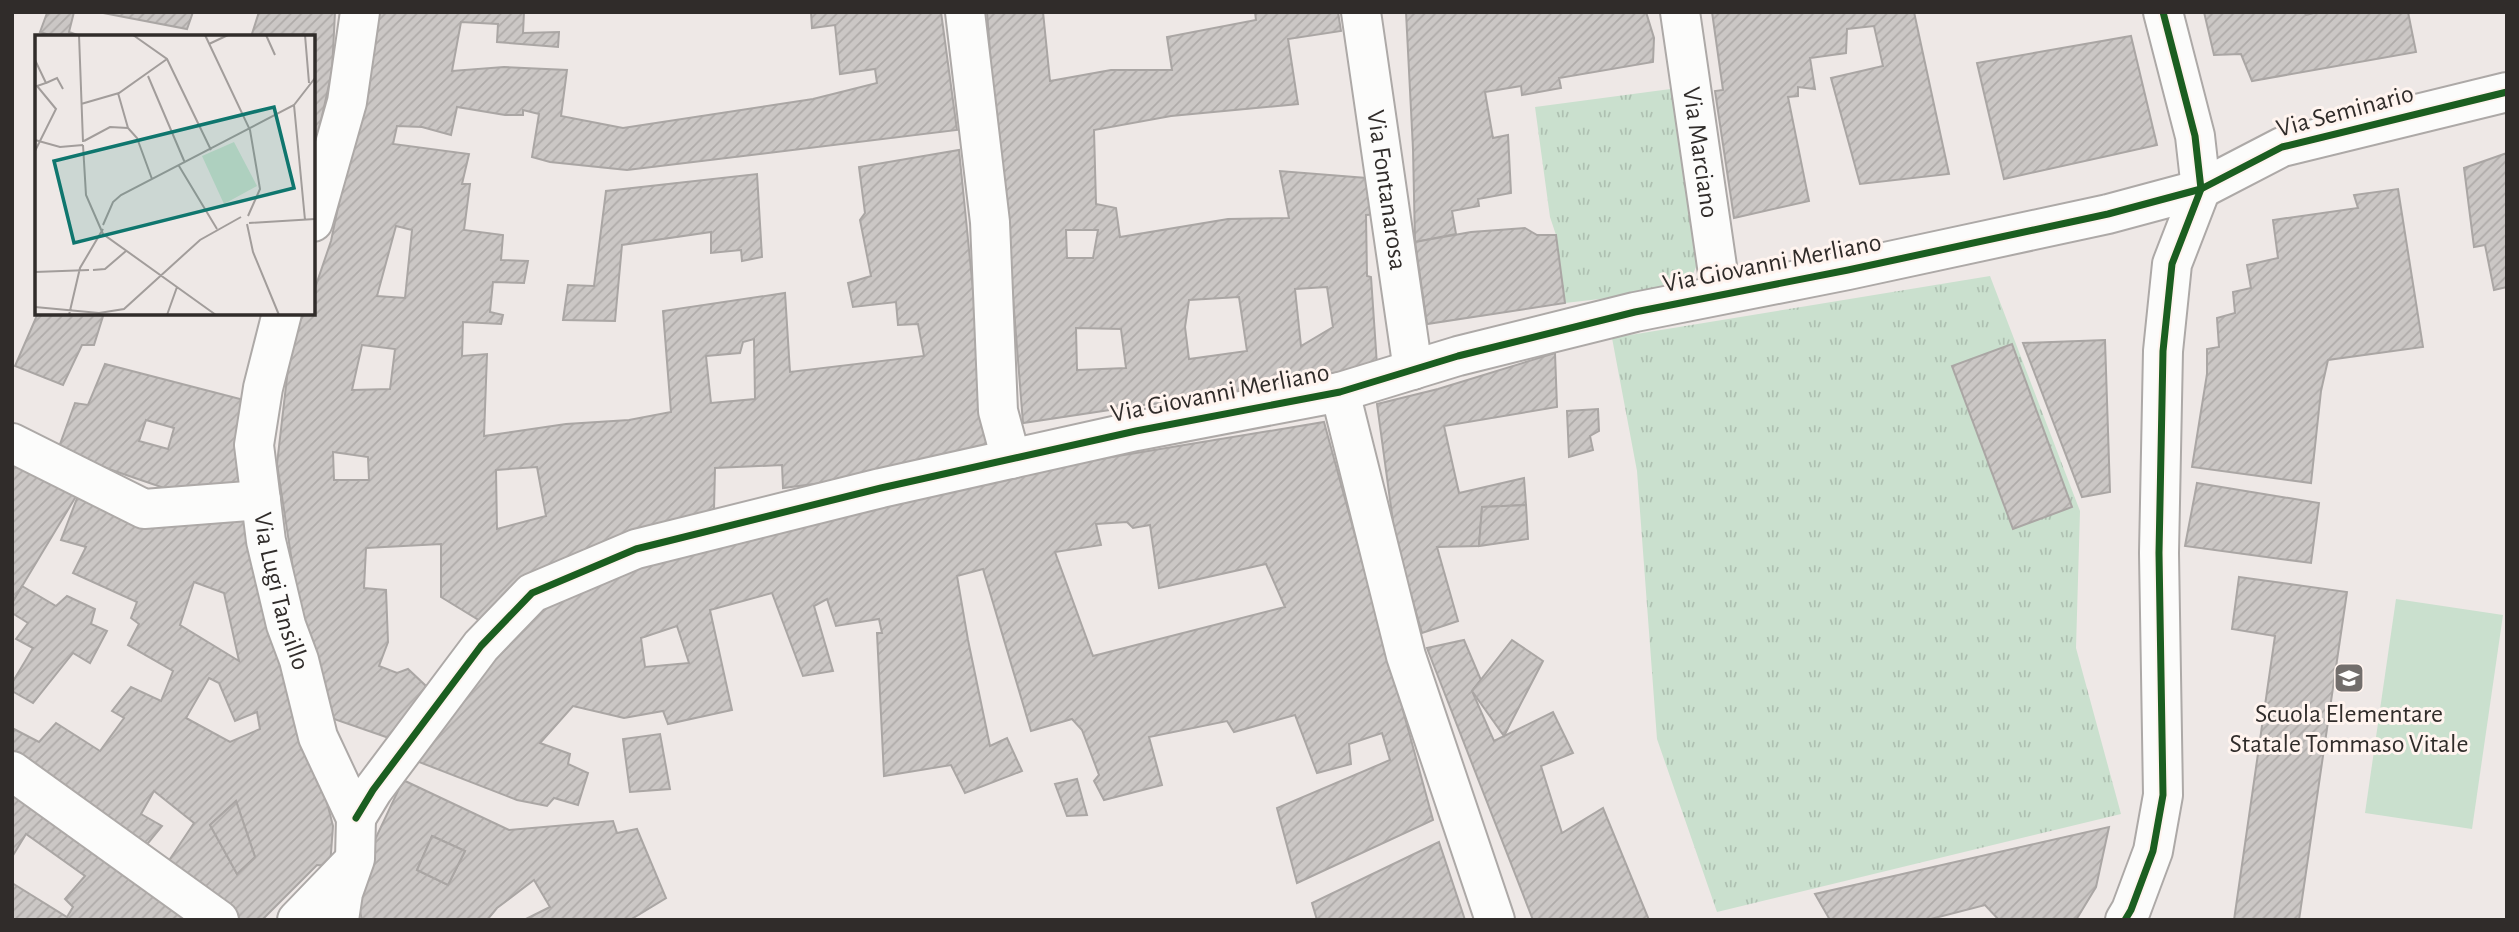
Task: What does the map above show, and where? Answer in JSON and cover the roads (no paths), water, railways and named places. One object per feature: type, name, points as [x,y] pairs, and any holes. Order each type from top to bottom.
[{"type":"street","points":[[315,215],[347,102],[360,12]]},
{"type":"street","points":[[965,12],[990,222],[998,411],[1011,459]]},
{"type":"street","name":"Via Fontanarosa","points":[[1361,12],[1413,370]]},
{"type":"street","name":"Via Marciano","points":[[1680,12],[1721,294]]},
{"type":"street","points":[[2125,920],[2154,851],[2163,795],[2159,553],[2163,351],[2172,264],[2201,189],[2195,136],[2163,12]]},
{"type":"street","name":"Via Seminario","points":[[2201,189],[2282,147],[2507,92]]},
{"type":"street","name":"Via Giovanni Merliano","points":[[356,818],[373,790],[481,646],[532,593],[636,549],[1136,431],[1340,392],[1496,346],[1721,294],[1848,270],[2108,214],[2201,189]]},
{"type":"street","name":"Via Lugi Tansillo","points":[[281,315],[263,388],[254,445],[266,541],[286,625],[299,660],[318,737],[356,818],[355,859],[343,893],[339,920]]},
{"type":"street","points":[[1340,392],[1406,656],[1495,920]]},
{"type":"street","points":[[12,443],[144,509],[261,500]]},
{"type":"street","points":[[12,771],[219,920]]},
{"type":"street","points":[[297,920],[355,859]]},
{"type":"place","name":"Scuola Elementare Statale Tommaso Vitale","points":[[2349,678]]}]
